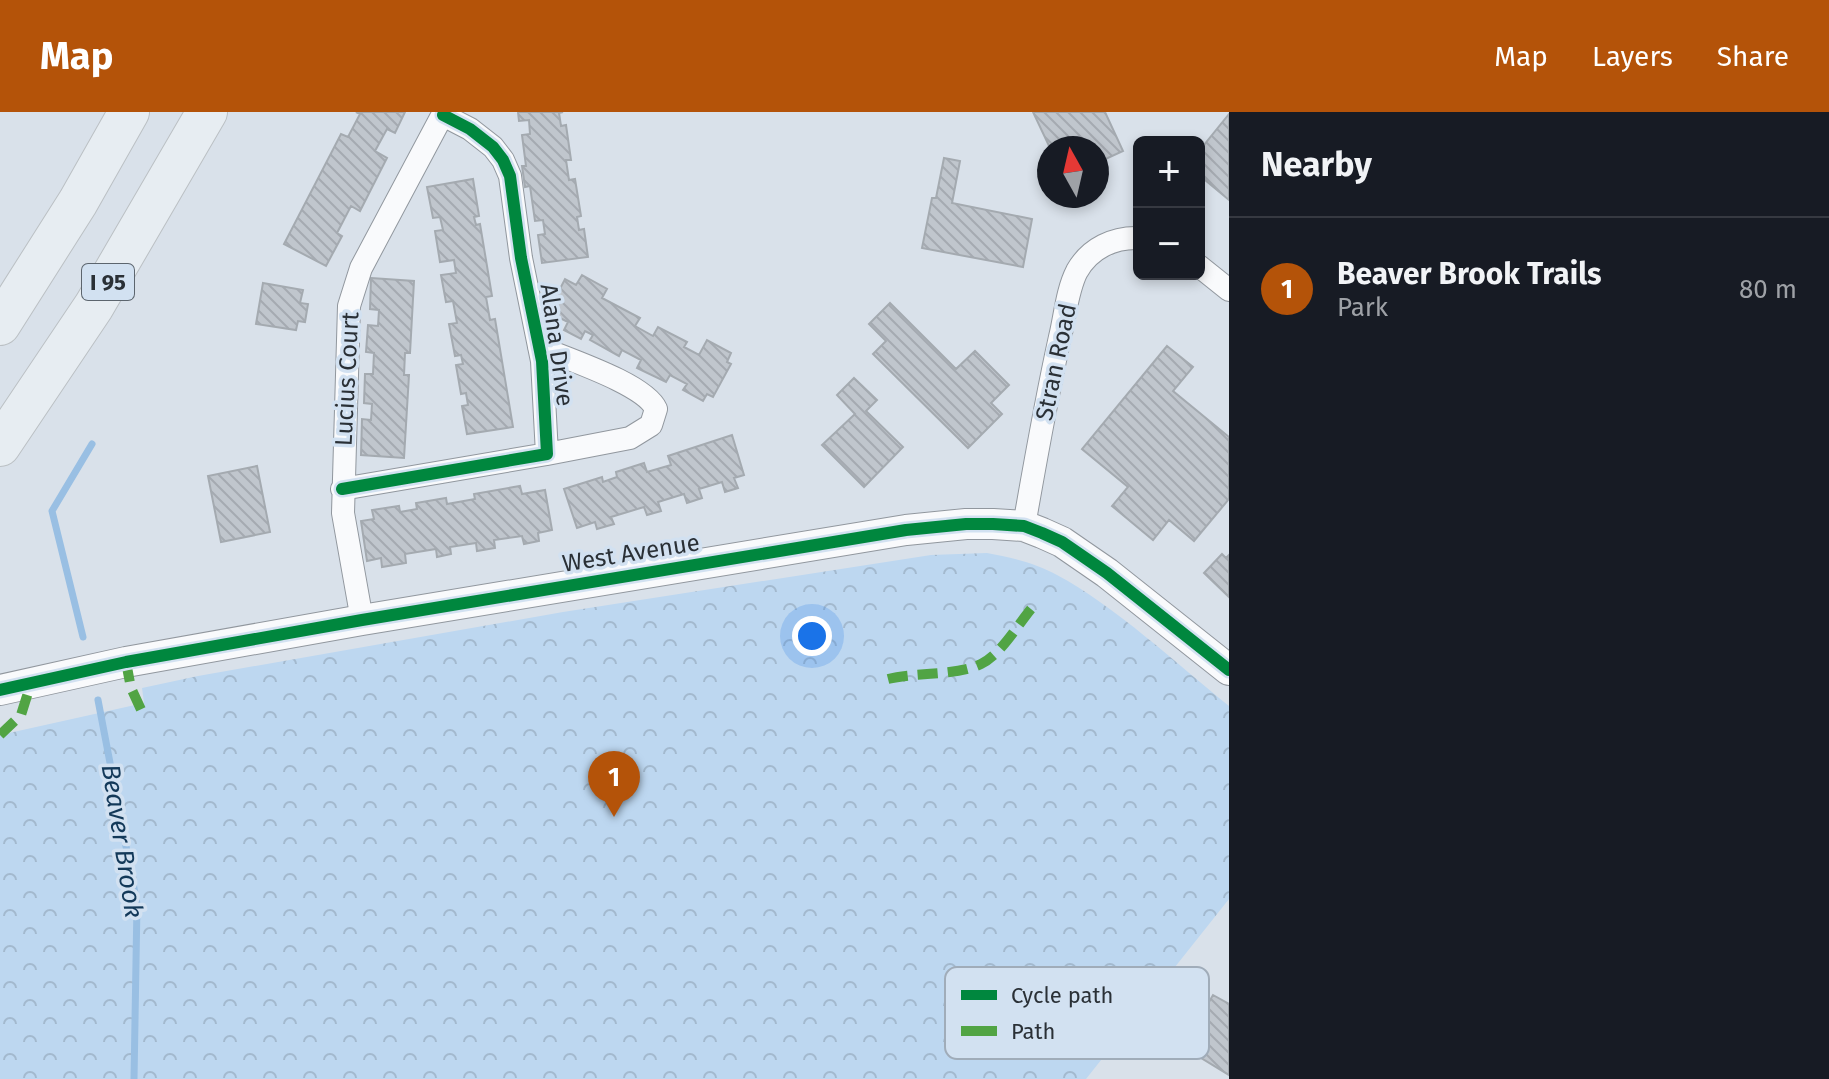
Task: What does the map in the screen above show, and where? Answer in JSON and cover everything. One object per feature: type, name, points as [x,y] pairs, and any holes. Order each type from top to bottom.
[{"type":"highway","name":"I 95","points":[[0,325],[78,202],[129,112]]},
{"type":"highway","name":"I 95","points":[[0,446],[94,306],[207,112]]},
{"type":"street","name":"Alana Drive","points":[[444,114],[480,136],[503,160],[515,196],[521,258],[539,347],[547,454]]},
{"type":"street","name":"Lucius Court","points":[[362,620],[346,537],[342,489],[349,306],[361,268],[444,114]]},
{"type":"street","name":"Stran Road","points":[[1024,526],[1045,406],[1073,281],[1083,263],[1101,246],[1116,240],[1133,239]]},
{"type":"street","points":[[1205,271],[1229,290]]},
{"type":"street","points":[[342,489],[630,438],[651,425],[656,409],[653,402],[639,390],[539,347]]},
{"type":"street","name":"West Avenue","points":[[0,690],[126,662],[362,620],[906,530],[966,524],[1024,526],[1062,542],[1229,670]]},
{"type":"green space","points":[[987,553],[1040,567],[1057,575],[1123,619],[1229,706],[1229,899],[1175,967],[945,967],[945,1059],[1102,1059],[1086,1079],[0,1079],[0,735],[144,703],[142,688],[198,676],[563,612],[931,555]]},
{"type":"building","points":[[356,112],[405,112],[395,133],[387,129],[375,151],[387,158],[360,211],[351,206],[337,233],[342,236],[326,266],[284,244],[341,134],[348,137],[360,114]]},
{"type":"building","points":[[518,112],[563,112],[559,113],[561,126],[566,125],[571,160],[566,160],[569,180],[575,179],[581,216],[577,217],[579,230],[584,229],[588,257],[542,263],[538,235],[545,234],[543,220],[535,221],[530,186],[525,187],[522,166],[526,166],[522,135],[530,134],[529,120],[519,121]]},
{"type":"building","points":[[1033,112],[1105,112],[1123,151],[1109,157],[1109,136],[1044,136]]},
{"type":"building","points":[[1229,114],[1229,200],[1205,180],[1205,144]]},
{"type":"building","points":[[944,158],[960,161],[952,203],[1032,219],[1023,267],[922,248]]},
{"type":"building","points":[[473,179],[479,216],[474,217],[476,225],[480,224],[492,296],[486,297],[490,320],[495,319],[513,427],[467,434],[462,406],[468,405],[466,393],[461,394],[456,365],[463,364],[461,355],[455,356],[449,324],[457,323],[453,301],[446,302],[441,275],[456,273],[454,260],[440,262],[435,231],[443,230],[440,217],[433,218],[427,187]]},
{"type":"building","points":[[582,275],[607,289],[602,298],[640,318],[635,326],[653,336],[658,327],[687,342],[684,347],[699,355],[707,340],[731,353],[727,362],[731,364],[713,397],[707,394],[703,401],[683,390],[687,384],[670,375],[666,382],[637,368],[641,360],[622,350],[619,356],[590,340],[593,335],[585,331],[581,339],[564,330],[568,322],[548,312],[565,279],[576,285]]},
{"type":"building","points":[[371,278],[414,281],[410,353],[405,353],[404,375],[409,375],[404,458],[361,455],[362,419],[371,420],[372,404],[364,403],[365,374],[373,374],[374,353],[366,352],[368,325],[378,326],[379,310],[370,309]]},
{"type":"building","points":[[263,283],[303,290],[300,303],[308,304],[305,322],[298,321],[296,330],[256,324]]},
{"type":"building","points":[[890,303],[956,369],[975,351],[1009,385],[991,403],[1002,414],[968,448],[873,354],[886,341],[869,324]]},
{"type":"building","points":[[1167,346],[1193,367],[1173,391],[1229,437],[1229,499],[1194,541],[1169,520],[1153,540],[1112,506],[1128,487],[1082,449]]},
{"type":"building","points":[[854,378],[877,400],[866,411],[903,447],[864,487],[822,445],[855,414],[837,395]]},
{"type":"building","points":[[732,435],[744,475],[734,478],[738,488],[725,492],[722,482],[699,489],[702,498],[687,503],[684,494],[658,502],[661,511],[647,515],[644,507],[611,517],[614,524],[597,529],[595,522],[577,528],[564,489],[602,477],[603,482],[617,477],[616,472],[644,463],[647,472],[671,465],[668,456]]},
{"type":"building","points":[[257,466],[270,532],[221,542],[208,476]]},
{"type":"building","points":[[520,486],[522,494],[545,490],[552,530],[538,533],[539,541],[524,544],[522,536],[494,540],[495,548],[477,551],[476,543],[450,547],[451,554],[437,557],[436,549],[405,554],[406,563],[382,567],[381,558],[367,561],[361,521],[374,519],[372,510],[399,506],[400,512],[417,509],[416,503],[446,498],[447,504],[475,499],[474,494]]},
{"type":"building","points":[[1222,554],[1226,558],[1229,555],[1229,597],[1204,573]]},
{"type":"building","points":[[1213,995],[1229,1004],[1229,1075],[1203,1059],[1209,1059],[1209,1002]]},
{"type":"waterway","name":"Beaver Brook","points":[[83,637],[52,511],[92,444]]},
{"type":"waterway","name":"Beaver Brook","points":[[98,700],[137,904],[134,1079]]},
{"type":"marked path","points":[[888,679],[960,670],[981,664],[1002,647],[1031,609]]},
{"type":"marked path","points":[[126,662],[131,688],[144,716]]},
{"type":"marked path","points":[[0,735],[21,715],[31,683]]},
{"type":"cycle path","points":[[342,489],[547,454],[542,361],[521,258],[510,176],[493,147],[470,129],[443,115]]},
{"type":"cycle path","points":[[0,690],[126,662],[362,620],[906,530],[966,524],[1024,526],[1062,542],[1107,573],[1229,670]]},
{"type":"place","name":"Beaver Brook Trails","points":[[614,817]]}]
